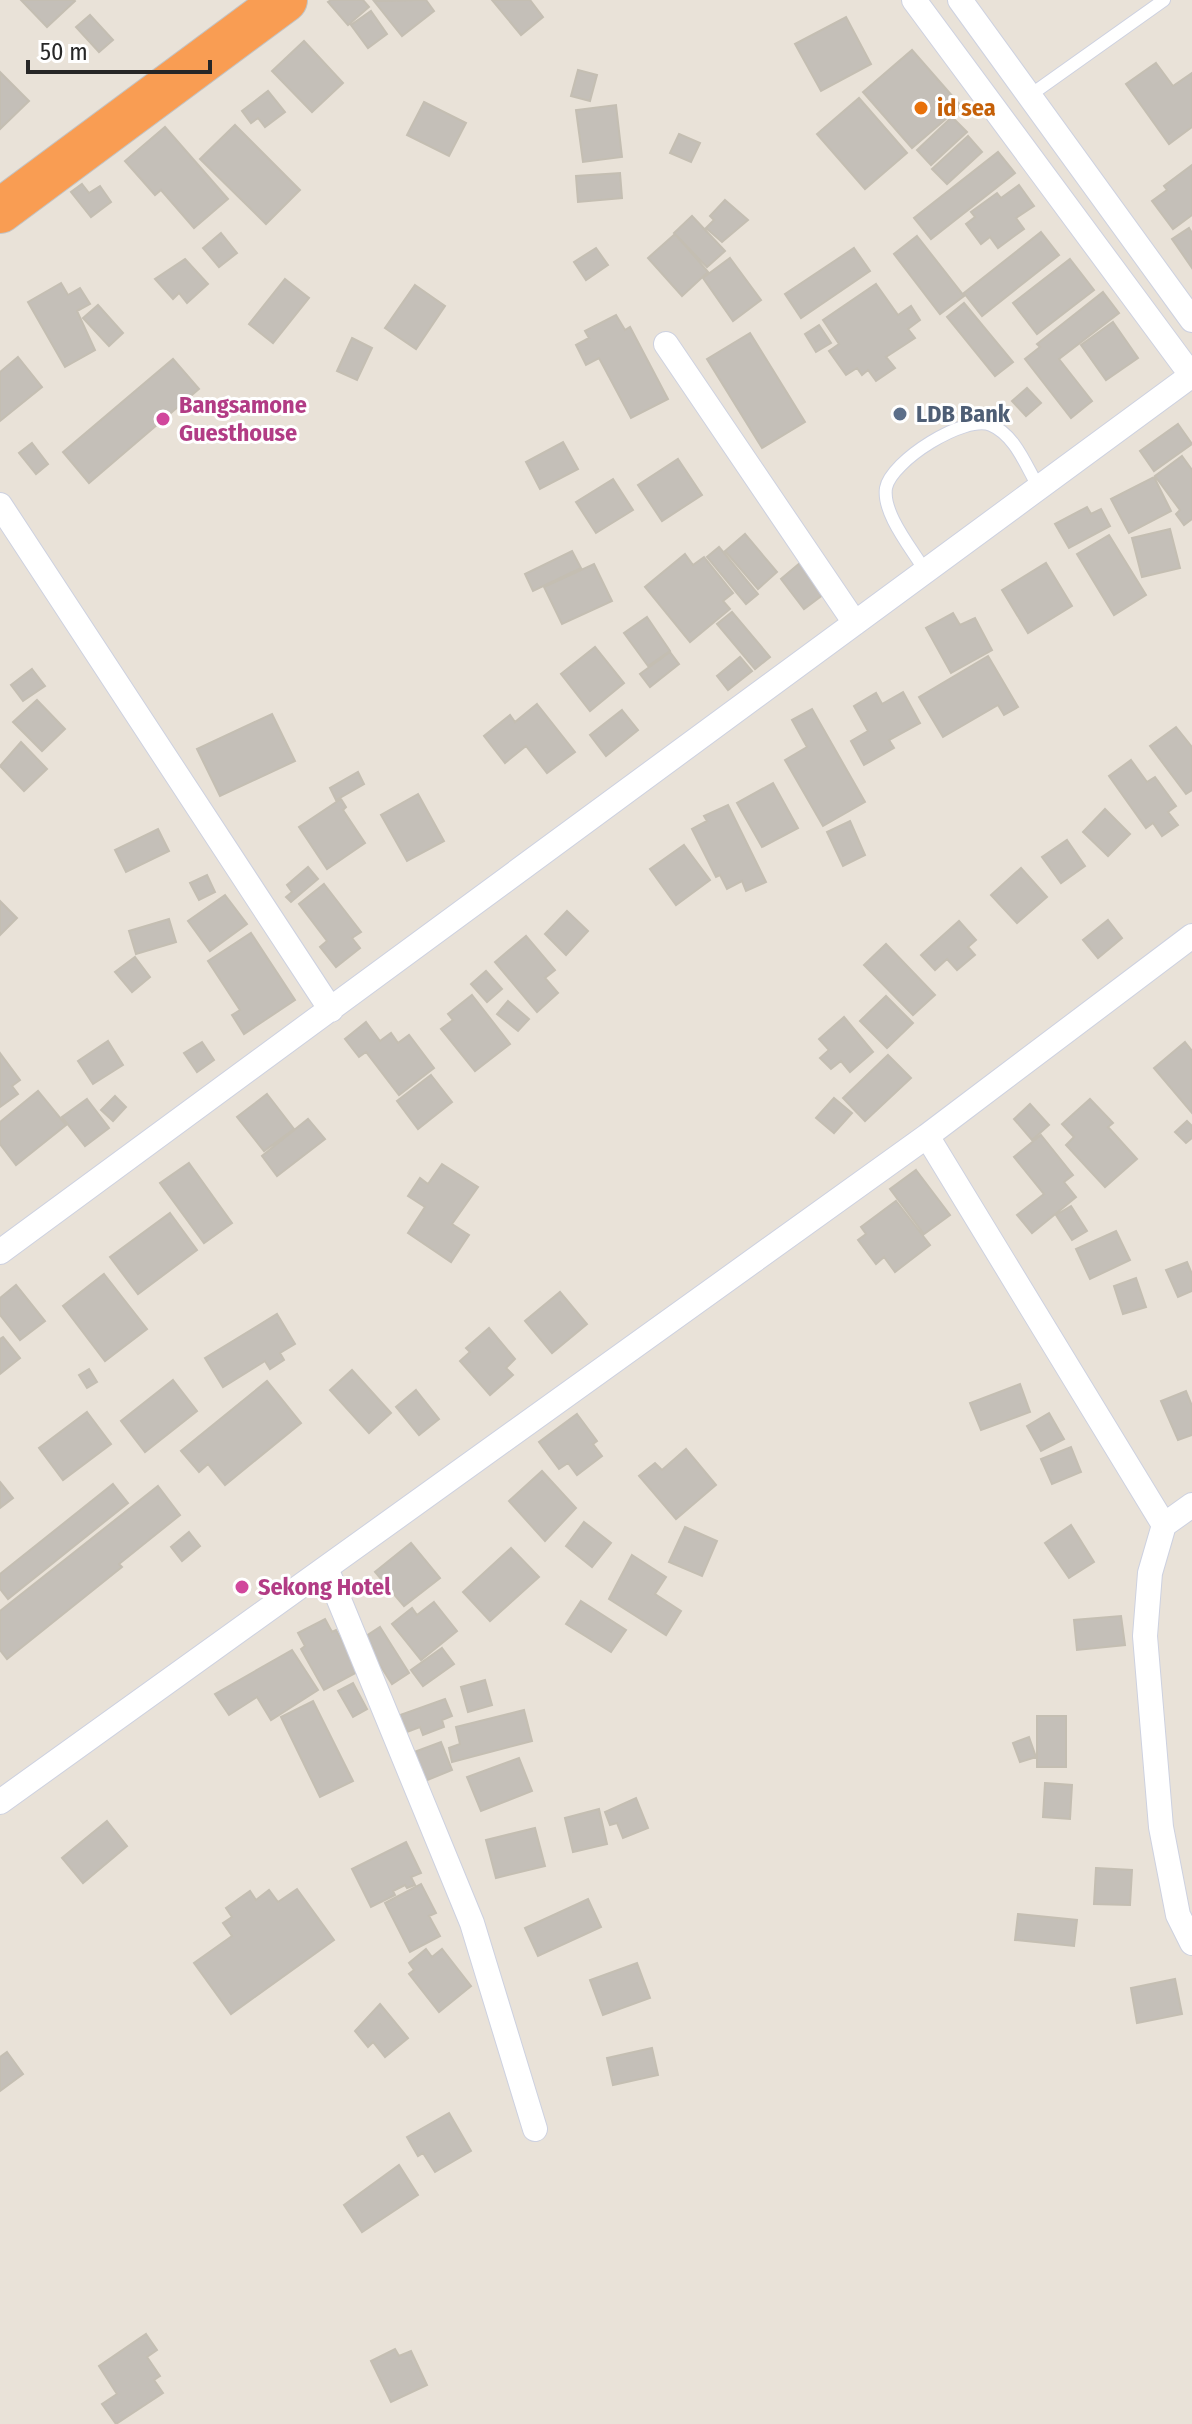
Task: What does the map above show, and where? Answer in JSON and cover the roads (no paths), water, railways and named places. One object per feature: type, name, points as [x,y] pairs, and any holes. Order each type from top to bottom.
[{"type":"highway","points":[[9,198],[285,0]]},
{"type":"street","points":[[0,1252],[1192,375],[914,0]]},
{"type":"street","points":[[968,3],[1029,96],[1192,320]]},
{"type":"street","points":[[666,344],[855,623]]},
{"type":"street","points":[[0,505],[331,1010]]},
{"type":"street","points":[[0,1802],[927,1136],[1192,936]]},
{"type":"street","points":[[927,1136],[1164,1525]]},
{"type":"street","points":[[1192,1505],[1164,1525],[1150,1573],[1145,1636],[1161,1827],[1178,1915],[1192,1943]]},
{"type":"street","points":[[326,1568],[472,1923],[535,2129]]},
{"type":"lane","points":[[1029,96],[1164,0]]},
{"type":"lane","points":[[925,571],[890,510],[886,489],[895,467],[963,424],[987,423],[1007,434],[1039,488]]},
{"type":"place","name":"id sea","points":[[921,108]]},
{"type":"place","name":"LDB Bank","points":[[900,414]]},
{"type":"place","name":"Bangsamone Guesthouse","points":[[163,419]]},
{"type":"place","name":"Sekong Hotel","points":[[242,1587]]}]
